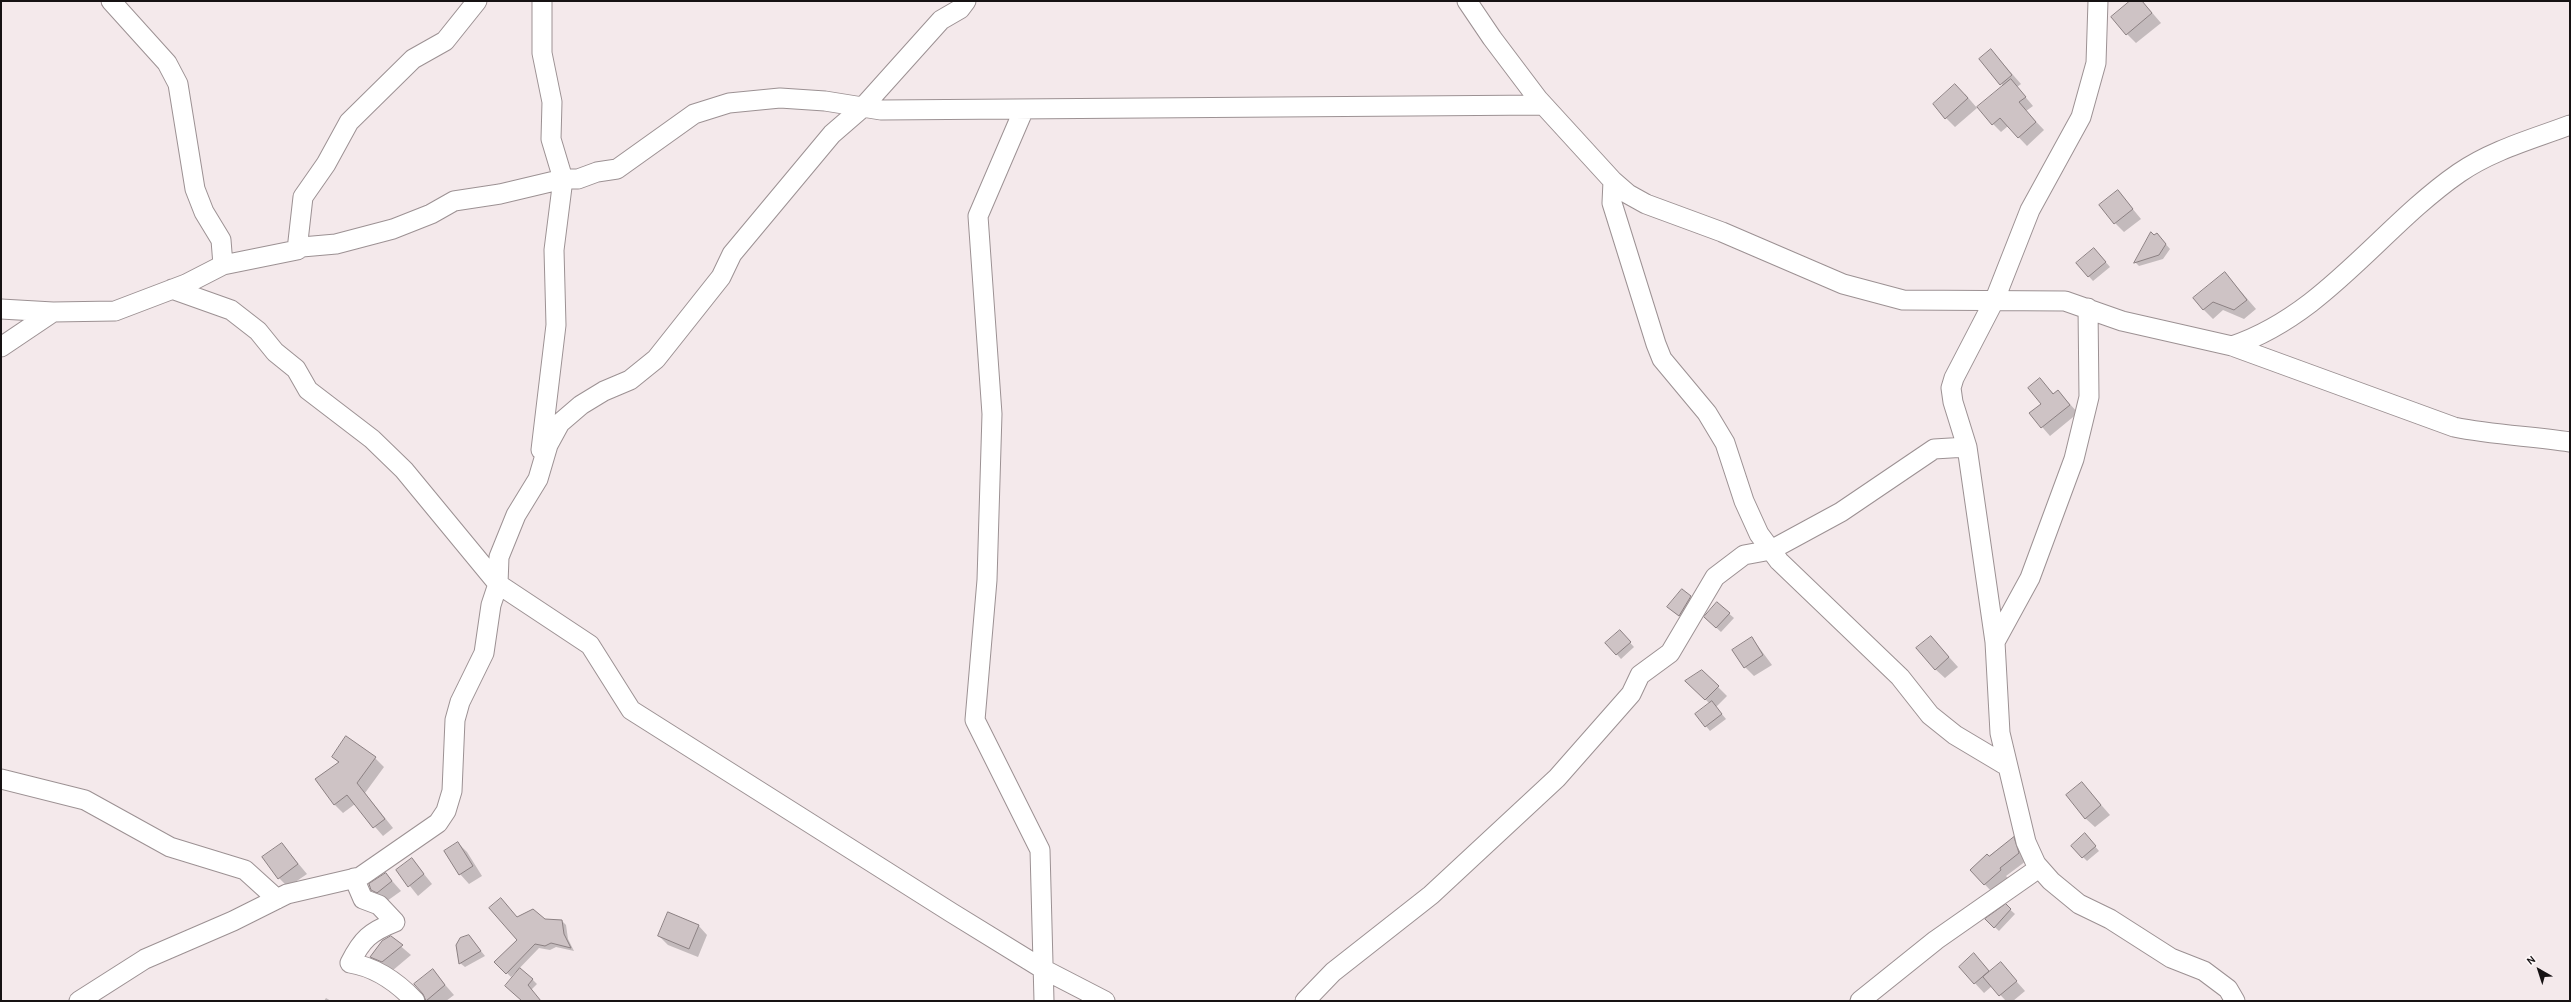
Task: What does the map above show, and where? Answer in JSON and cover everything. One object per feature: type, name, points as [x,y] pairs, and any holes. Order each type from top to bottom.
[{"type":"street","points":[[111,1],[167,63],[178,84],[195,189],[204,212],[221,240],[223,265]]},
{"type":"street","points":[[297,250],[303,197],[326,164],[349,122],[380,89],[413,59],[445,41],[477,1]]},
{"type":"street","points":[[538,479],[556,326],[554,250],[563,179],[551,139],[552,102],[542,53],[542,1]]},
{"type":"street","points":[[79,1001],[145,959],[287,894],[360,877],[438,823],[446,811],[452,791],[455,720],[460,702],[484,653],[491,605],[498,584],[499,557],[516,515],[538,479],[548,445],[560,423],[581,404],[604,391],[630,380],[656,358],[721,277],[732,254],[832,134],[862,108],[940,20],[960,9],[966,1]]},
{"type":"street","points":[[1468,1],[1492,38],[1543,105],[1613,181],[1628,194],[1646,204],[1722,232],[1843,284],[1903,300],[1995,299],[2065,301],[2122,321],[2232,346],[2454,427],[2482,432],[2529,435],[2570,442]]},
{"type":"street","points":[[2098,1],[2096,63],[2081,117],[2030,210],[1995,299],[1954,378],[1951,388],[1953,402],[1967,447],[1995,642],[2000,733],[2026,842],[2039,868],[2051,881],[2079,904],[2110,919],[2171,958],[2204,971],[2228,989],[2235,1001]]},
{"type":"street","points":[[1,308],[53,312],[115,311],[172,289],[223,265],[297,250],[302,247],[336,244],[393,229],[431,214],[454,201],[500,194],[563,179],[578,179],[597,172],[617,169],[694,114],[729,103],[780,98],[825,101],[881,110],[1543,105]]},
{"type":"street","points":[[1024,109],[978,216],[992,414],[987,580],[975,720],[1040,850],[1044,1001]]},
{"type":"street","points":[[2232,346],[2255,339],[2278,327],[2356,266],[2414,210],[2459,173],[2485,157],[2570,125]]},
{"type":"street","points":[[1613,181],[1612,203],[1662,360],[1706,413],[1724,443],[1744,501],[1759,534],[1779,561],[1900,677],[1930,715],[1955,735],[2007,766]]},
{"type":"street","points":[[172,289],[231,310],[258,331],[275,352],[296,369],[308,390],[372,439],[404,470],[498,584],[590,645],[630,710],[1043,969],[1105,1001]]},
{"type":"street","points":[[1995,642],[2030,578],[2074,459],[2089,397],[2088,308]]},
{"type":"street","points":[[1,347],[53,312]]},
{"type":"street","points":[[1304,1001],[1333,972],[1431,895],[1557,778],[1631,694],[1640,675],[1670,653],[1715,577],[1744,555],[1771,550],[1841,512],[1934,449],[1967,447]]},
{"type":"street","points":[[1,779],[85,800],[170,847],[245,870],[277,899]]},
{"type":"street","points":[[1860,1001],[1936,940],[2039,868]]},
{"type":"street","points":[[354,878],[363,899],[379,905],[395,922],[373,930],[358,946],[350,963],[369,966],[404,990],[415,1001]]},
{"type":"building","points":[[2130,1],[2142,1],[2152,13],[2126,35],[2111,17]]},
{"type":"building","points":[[1991,49],[2012,75],[2000,85],[1979,59]]},
{"type":"building","points":[[2011,79],[2026,97],[2019,102],[2036,122],[2018,138],[2000,118],[1992,125],[1977,107]]},
{"type":"building","points":[[1955,84],[1968,98],[1945,119],[1933,104]]},
{"type":"building","points":[[2118,190],[2133,209],[2114,224],[2099,205]]},
{"type":"building","points":[[2151,232],[2154,235],[2157,233],[2166,244],[2159,255],[2134,263]]},
{"type":"building","points":[[2094,248],[2106,262],[2088,277],[2076,263]]},
{"type":"building","points":[[2225,272],[2247,300],[2234,310],[2213,302],[2203,310],[2193,298]]},
{"type":"building","points":[[2040,378],[2053,394],[2058,390],[2070,405],[2041,428],[2029,413],[2041,404],[2028,388]]},
{"type":"building","points":[[1682,589],[1691,596],[1679,616],[1667,607]]},
{"type":"building","points":[[1717,602],[1730,613],[1716,628],[1704,617]]},
{"type":"building","points":[[1620,630],[1631,642],[1616,655],[1605,643]]},
{"type":"building","points":[[1931,636],[1949,657],[1935,670],[1916,648]]},
{"type":"building","points":[[1752,637],[1763,655],[1744,668],[1732,650]]},
{"type":"building","points":[[1702,670],[1719,686],[1705,700],[1685,681]]},
{"type":"building","points":[[1712,701],[1722,714],[1705,727],[1695,714]]},
{"type":"building","points":[[346,736],[376,757],[357,783],[385,819],[373,828],[347,795],[334,805],[315,779],[339,762],[332,757]]},
{"type":"building","points":[[2082,782],[2101,805],[2085,819],[2066,795]]},
{"type":"building","points":[[2085,833],[2096,846],[2082,858],[2071,846]]},
{"type":"building","points":[[2014,837],[2019,853],[2000,868],[2001,870],[1984,885],[1970,870],[1987,854],[1989,856]]},
{"type":"building","points":[[458,842],[473,866],[459,875],[444,851]]},
{"type":"building","points":[[282,843],[298,864],[278,879],[262,857]]},
{"type":"building","points":[[412,858],[424,874],[408,887],[396,870]]},
{"type":"building","points":[[386,873],[392,881],[377,893],[371,890],[369,884]]},
{"type":"building","points":[[501,898],[517,917],[533,909],[545,919],[562,920],[564,934],[571,948],[551,943],[545,946],[535,944],[506,974],[494,962],[517,940],[489,908]]},
{"type":"building","points":[[2006,904],[2011,909],[1994,928],[1985,919]]},
{"type":"building","points":[[668,912],[699,925],[689,949],[658,936]]},
{"type":"building","points":[[469,935],[481,951],[459,964],[456,945],[460,938]]},
{"type":"building","points":[[391,936],[403,945],[382,962],[370,957],[382,941]]},
{"type":"building","points":[[1974,953],[1989,971],[1974,984],[1959,967]]},
{"type":"building","points":[[2001,962],[2017,981],[1999,996],[1983,977]]},
{"type":"building","points":[[520,968],[533,979],[528,985],[541,1001],[522,1001],[505,986]]},
{"type":"building","points":[[433,969],[445,985],[426,1001],[423,994],[414,984]]}]
